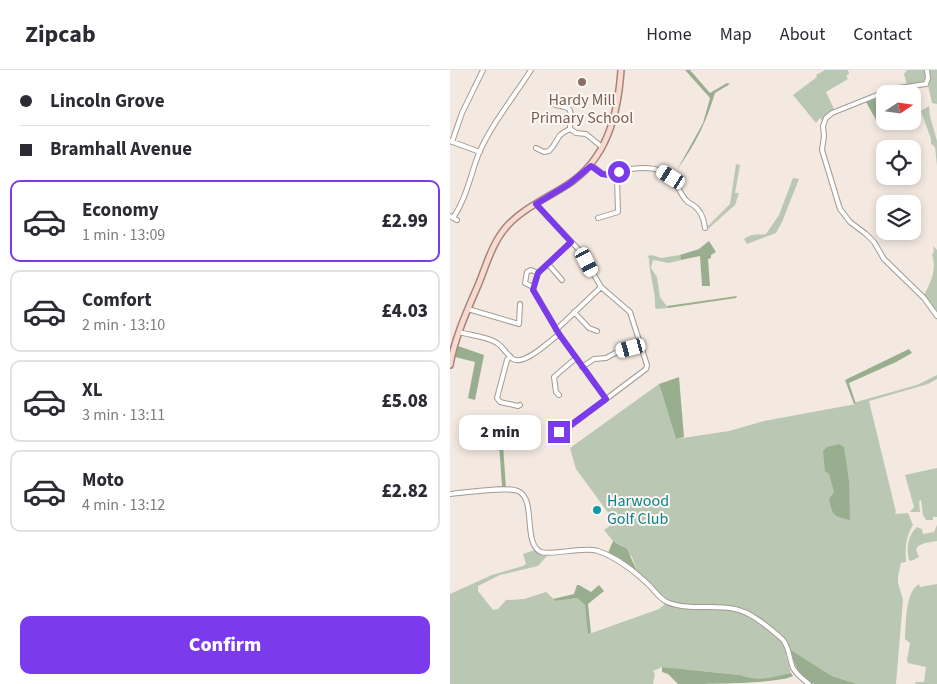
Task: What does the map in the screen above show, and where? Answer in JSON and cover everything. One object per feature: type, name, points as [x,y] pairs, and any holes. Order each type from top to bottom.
[{"type":"main road","points":[[450,365],[452,347],[498,238],[510,223],[536,204],[569,184],[591,166],[602,147],[617,108],[621,70]]},
{"type":"street","points":[[480,152],[451,142],[462,113],[483,70]]},
{"type":"street","points":[[453,218],[465,197],[480,152],[531,70]]},
{"type":"street","points":[[927,70],[928,78],[926,84],[892,88],[832,113],[826,118],[823,126],[822,150],[840,209],[850,222],[874,242],[884,258],[924,298],[937,316]]},
{"type":"street","points":[[554,105],[560,108],[568,108],[571,111],[570,128]]},
{"type":"street","points":[[570,128],[576,133],[586,134],[602,147]]},
{"type":"street","points":[[539,148],[547,152],[551,150],[559,135],[570,128]]},
{"type":"street","points":[[591,166],[602,174],[616,176]]},
{"type":"street","points":[[598,218],[618,212],[616,176],[621,171],[653,168],[662,171],[674,180],[687,202],[693,204],[699,211],[705,228]]},
{"type":"street","points":[[536,204],[584,257],[601,287],[630,312],[647,365],[646,369],[561,433]]},
{"type":"street","points":[[533,287],[538,273],[571,242]]},
{"type":"street","points":[[548,264],[561,280]]},
{"type":"street","points":[[538,273],[532,270],[526,272],[525,283],[533,287],[557,332],[606,399]]},
{"type":"street","points":[[459,332],[496,342],[514,360],[522,360],[536,352],[601,287]]},
{"type":"street","points":[[468,309],[520,324],[520,304]]},
{"type":"street","points":[[574,312],[589,328],[598,331]]},
{"type":"street","points":[[582,367],[594,359],[606,358],[621,350],[641,345]]},
{"type":"street","points":[[510,356],[507,360],[497,398],[500,402],[520,405]]},
{"type":"street","points":[[559,396],[553,383],[554,377],[576,358]]},
{"type":"street","points":[[450,494],[517,491],[524,495],[526,499],[530,531],[540,552],[594,550],[609,555],[630,568],[670,603],[728,608],[747,613],[782,639],[794,669],[809,684]]},
{"type":"green space","points":[[685,70],[690,70],[710,93],[727,83],[730,84],[715,93],[708,115],[690,151],[677,170],[703,123],[710,98]]},
{"type":"green space","points":[[825,70],[848,70],[849,74],[846,76],[848,79],[826,92],[834,109],[823,122],[820,118],[816,123],[793,95],[817,77],[816,75]]},
{"type":"green space","points":[[907,70],[924,70],[926,74],[925,82],[917,85],[907,84],[904,74]]},
{"type":"green space","points":[[929,70],[937,70],[937,104],[932,103],[928,85],[930,79]]},
{"type":"green space","points":[[876,99],[876,120],[866,102]]},
{"type":"green space","points":[[929,106],[937,141],[937,166],[935,147],[931,144],[921,111]]},
{"type":"green space","points":[[736,164],[740,165],[735,193],[739,193],[735,205],[708,229],[707,227],[730,204]]},
{"type":"green space","points":[[793,178],[799,179],[776,233],[747,244],[744,239],[747,237],[766,234],[779,215]]},
{"type":"green space","points":[[709,241],[716,252],[708,259],[710,286],[702,286],[700,256],[681,260],[680,255],[699,249]]},
{"type":"green space","points":[[933,246],[937,250],[937,311],[924,295],[934,270]]},
{"type":"green space","points":[[652,255],[661,258],[680,255],[681,260],[669,263],[653,260],[651,268],[657,277],[660,297],[668,308],[656,309],[655,307],[649,258],[647,256]]},
{"type":"green space","points":[[737,296],[736,298],[668,308],[667,306]]},
{"type":"green space","points":[[458,346],[484,355],[475,400],[468,398],[475,362],[455,357]]},
{"type":"green space","points":[[909,349],[912,353],[849,383],[856,404],[854,404],[845,380]]},
{"type":"green space","name":"Harwood Golf Club","points":[[937,375],[937,379],[928,384],[869,401],[895,514],[908,513],[913,525],[907,542],[906,562],[901,563],[898,576],[903,600],[896,684],[857,684],[832,676],[791,650],[786,655],[791,673],[766,678],[662,667],[653,671],[655,674],[653,684],[450,684],[450,594],[492,575],[523,566],[526,564],[523,554],[535,550],[539,554],[547,556],[538,566],[500,575],[478,586],[478,591],[493,610],[498,609],[506,600],[524,599],[546,592],[556,601],[577,598],[585,605],[589,634],[659,609],[665,604],[664,598],[637,571],[632,557],[621,545],[613,541],[604,530],[615,522],[576,469],[570,448],[659,384],[676,439],[729,431],[764,421],[856,404],[856,402],[917,385]]},
{"type":"green space","points":[[679,377],[684,437],[676,439],[659,384]]},
{"type":"green space","points":[[498,430],[502,431],[506,488],[482,489],[502,486]]},
{"type":"green space","points":[[839,444],[844,447],[849,481],[850,520],[835,514],[829,499],[834,492],[829,474],[825,471],[823,451],[827,447]]},
{"type":"green space","points":[[937,468],[937,517],[933,517],[933,520],[926,520],[923,515],[921,500],[919,501],[920,512],[910,512],[914,507],[905,475]]},
{"type":"green space","points":[[937,525],[937,541],[918,546],[916,550],[919,557],[911,561],[909,560],[908,542],[914,530],[917,527],[922,529],[923,534],[934,532]]},
{"type":"green space","points":[[613,541],[627,549],[637,571],[621,559],[608,553]]},
{"type":"green space","points":[[919,584],[920,587],[937,584],[937,684],[916,684],[915,682],[924,682],[926,667],[908,663],[907,660],[910,643],[905,639],[907,609],[911,594]]},
{"type":"green space","points":[[577,585],[591,592],[599,585],[604,591],[588,604],[591,633],[588,634],[585,605],[577,598],[556,601],[553,599],[574,594]]},
{"type":"green space","points":[[791,650],[832,676],[857,684],[814,684],[809,682],[798,670]]},
{"type":"green space","points":[[662,667],[753,678],[766,678],[791,673],[793,676],[772,681],[678,684],[668,674],[662,672]]},
{"type":"place","name":"Hardy Mill Primary School","points":[[582,82]]},
{"type":"place","name":"Harwood Golf Club","points":[[597,510]]},
{"type":"route","points":[[559,432],[606,399],[559,334],[533,290],[538,273],[571,242],[536,204],[569,184],[591,166],[602,174],[616,176],[619,172]]}]
